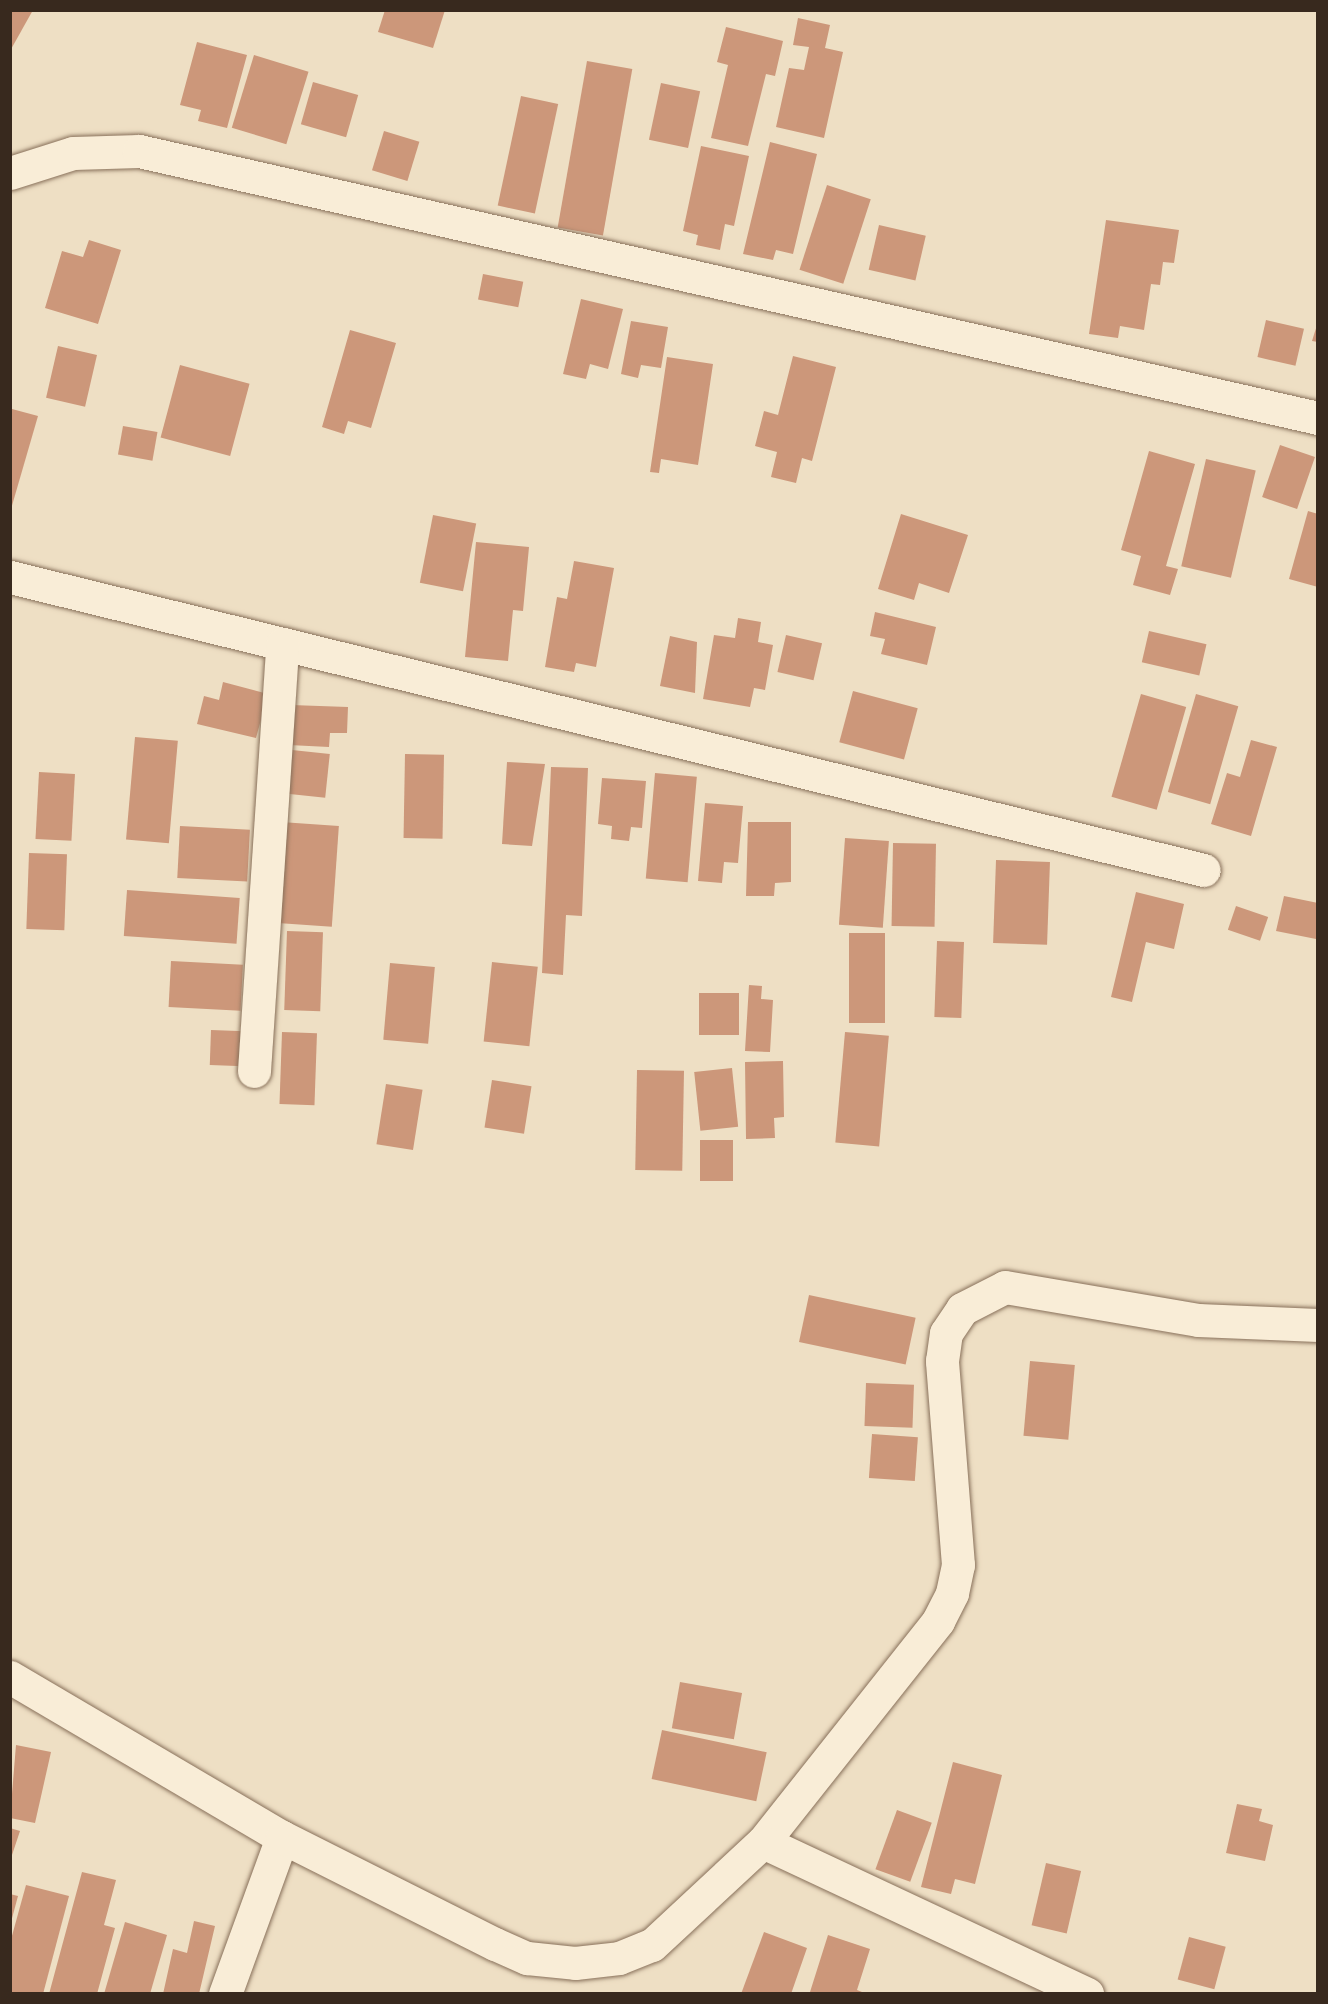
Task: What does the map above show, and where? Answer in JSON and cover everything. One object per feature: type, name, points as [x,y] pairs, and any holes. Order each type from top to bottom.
[{"type":"street","points":[[10,173],[73,153],[149,153],[1317,418]]},
{"type":"street","points":[[10,577],[1204,870]]},
{"type":"street","points":[[254,1071],[282,644]]},
{"type":"street","points":[[10,1677],[282,1837],[495,1944],[527,1958],[575,1963],[619,1958],[652,1945],[763,1842],[938,1622],[951,1593],[958,1565],[942,1361],[946,1334],[962,1309],[1005,1287],[1198,1320],[1317,1325]]},
{"type":"street","points":[[225,1994],[282,1837]]},
{"type":"street","points":[[763,1842],[1087,1994]]},
{"type":"building","points":[[10,10],[33,10],[10,51]]},
{"type":"building","points":[[385,10],[445,10],[433,48],[378,32]]},
{"type":"building","points":[[798,18],[830,25],[825,48],[843,52],[824,138],[776,127],[789,68],[804,70],[809,47],[793,45]]},
{"type":"building","points":[[726,27],[783,41],[775,76],[766,74],[748,146],[711,138],[728,65],[717,62]]},
{"type":"building","points":[[197,42],[247,55],[227,128],[198,121],[201,110],[180,105]]},
{"type":"building","points":[[254,55],[309,72],[286,144],[232,128]]},
{"type":"building","points":[[587,61],[632,69],[603,235],[558,227]]},
{"type":"building","points":[[313,82],[358,95],[346,137],[301,124]]},
{"type":"building","points":[[661,83],[700,91],[688,148],[649,140]]},
{"type":"building","points":[[521,96],[558,104],[535,213],[498,206]]},
{"type":"building","points":[[384,131],[419,142],[407,181],[372,170]]},
{"type":"building","points":[[770,142],[817,154],[793,254],[776,250],[773,260],[743,254]]},
{"type":"building","points":[[701,146],[749,156],[734,226],[725,224],[720,250],[696,245],[698,235],[683,231]]},
{"type":"building","points":[[827,185],[871,199],[843,284],[799,270]]},
{"type":"building","points":[[1106,220],[1179,230],[1174,263],[1163,262],[1160,285],[1151,284],[1144,330],[1120,326],[1118,338],[1089,334]]},
{"type":"building","points":[[879,225],[926,236],[915,281],[869,270]]},
{"type":"building","points":[[89,240],[121,250],[98,324],[45,308],[62,251],[83,257]]},
{"type":"building","points":[[483,274],[523,282],[518,307],[478,300]]},
{"type":"building","points":[[581,299],[623,309],[608,369],[590,364],[586,379],[563,374]]},
{"type":"building","points":[[1266,320],[1304,329],[1295,366],[1257,357]]},
{"type":"building","points":[[631,321],[668,327],[661,368],[641,365],[638,378],[621,374]]},
{"type":"building","points":[[1318,322],[1318,342],[1312,341]]},
{"type":"building","points":[[350,330],[396,343],[371,428],[348,421],[344,434],[322,427]]},
{"type":"building","points":[[58,346],[97,355],[85,407],[46,398]]},
{"type":"building","points":[[793,356],[836,367],[812,461],[802,458],[796,483],[771,477],[777,452],[755,446],[764,411],[778,415]]},
{"type":"building","points":[[667,357],[713,364],[698,465],[661,459],[659,473],[650,472]]},
{"type":"building","points":[[180,365],[250,384],[230,456],[161,437]]},
{"type":"building","points":[[12,409],[38,416],[11,509],[10,415]]},
{"type":"building","points":[[123,426],[157,432],[152,461],[118,455]]},
{"type":"building","points":[[1280,445],[1315,457],[1297,509],[1262,497]]},
{"type":"building","points":[[1149,451],[1195,464],[1166,566],[1178,569],[1170,595],[1133,585],[1141,556],[1121,550]]},
{"type":"building","points":[[1206,459],[1256,470],[1231,578],[1181,566]]},
{"type":"building","points":[[1308,511],[1318,514],[1318,587],[1289,579]]},
{"type":"building","points":[[901,514],[968,535],[949,593],[919,583],[914,600],[878,589]]},
{"type":"building","points":[[433,515],[476,523],[463,591],[420,583]]},
{"type":"building","points":[[476,542],[529,547],[523,611],[513,610],[508,661],[465,657]]},
{"type":"building","points":[[574,561],[614,568],[596,667],[576,663],[574,672],[545,667],[557,597],[567,599]]},
{"type":"building","points":[[875,612],[936,627],[927,665],[881,654],[885,639],[870,636]]},
{"type":"building","points":[[738,618],[761,622],[758,642],[773,645],[765,690],[754,688],[750,707],[703,699],[714,635],[735,638]]},
{"type":"building","points":[[1149,631],[1206,644],[1199,675],[1142,662]]},
{"type":"building","points":[[786,635],[822,643],[814,680],[777,672]]},
{"type":"building","points":[[670,636],[697,642],[695,693],[660,686]]},
{"type":"building","points":[[223,682],[268,694],[256,738],[197,724],[204,696],[219,700]]},
{"type":"building","points":[[853,691],[918,708],[904,760],[839,742]]},
{"type":"building","points":[[1141,694],[1186,707],[1157,810],[1112,797]]},
{"type":"building","points":[[1196,694],[1238,706],[1210,804],[1168,792]]},
{"type":"building","points":[[291,705],[348,707],[347,733],[330,733],[329,747],[289,745]]},
{"type":"building","points":[[135,737],[178,741],[169,843],[126,840]]},
{"type":"building","points":[[1251,740],[1277,747],[1251,836],[1211,824],[1227,773],[1240,777]]},
{"type":"building","points":[[292,750],[330,754],[325,798],[287,794]]},
{"type":"building","points":[[405,754],[444,755],[443,839],[404,838]]},
{"type":"building","points":[[507,762],[545,764],[532,846],[502,844]]},
{"type":"building","points":[[551,767],[588,768],[582,916],[566,915],[563,975],[542,973]]},
{"type":"building","points":[[39,772],[75,774],[71,841],[35,839]]},
{"type":"building","points":[[655,773],[697,777],[688,882],[646,879]]},
{"type":"building","points":[[602,778],[646,781],[642,828],[631,827],[629,841],[611,839],[612,826],[598,824]]},
{"type":"building","points":[[705,803],[743,806],[738,863],[724,862],[722,883],[698,881]]},
{"type":"building","points":[[281,822],[339,826],[332,927],[274,923]]},
{"type":"building","points":[[748,822],[791,822],[791,882],[775,883],[774,896],[746,896]]},
{"type":"building","points":[[180,826],[250,830],[247,882],[177,878]]},
{"type":"building","points":[[845,838],[889,841],[883,928],[839,925]]},
{"type":"building","points":[[893,843],[936,844],[935,927],[892,926]]},
{"type":"building","points":[[29,853],[67,854],[64,930],[26,929]]},
{"type":"building","points":[[996,860],[1050,862],[1047,945],[993,943]]},
{"type":"building","points":[[127,890],[240,898],[237,944],[124,936]]},
{"type":"building","points":[[1136,892],[1184,904],[1174,949],[1146,942],[1132,1002],[1111,997]]},
{"type":"building","points":[[1284,896],[1318,903],[1316,939],[1276,931]]},
{"type":"building","points":[[1236,906],[1268,917],[1260,941],[1228,930]]},
{"type":"building","points":[[287,931],[323,932],[320,1011],[284,1010]]},
{"type":"building","points":[[849,933],[885,933],[885,1023],[849,1023]]},
{"type":"building","points":[[937,941],[964,942],[961,1018],[934,1017]]},
{"type":"building","points":[[171,961],[243,965],[240,1011],[169,1007]]},
{"type":"building","points":[[492,962],[538,967],[529,1046],[484,1042]]},
{"type":"building","points":[[390,963],[435,967],[428,1044],[383,1040]]},
{"type":"building","points":[[749,985],[762,986],[761,999],[773,1000],[770,1052],[745,1051]]},
{"type":"building","points":[[699,993],[739,993],[739,1035],[699,1035]]},
{"type":"building","points":[[211,1030],[245,1031],[244,1066],[210,1065]]},
{"type":"building","points":[[282,1032],[317,1033],[314,1105],[279,1104]]},
{"type":"building","points":[[845,1032],[889,1036],[879,1146],[835,1143]]},
{"type":"building","points":[[783,1061],[784,1117],[774,1118],[775,1138],[746,1139],[745,1062]]},
{"type":"building","points":[[732,1068],[738,1127],[700,1131],[694,1072]]},
{"type":"building","points":[[637,1070],[684,1071],[682,1171],[635,1170]]},
{"type":"building","points":[[492,1080],[532,1086],[524,1134],[484,1127]]},
{"type":"building","points":[[386,1084],[423,1090],[413,1150],[376,1144]]},
{"type":"building","points":[[700,1140],[733,1140],[733,1181],[700,1181]]},
{"type":"building","points":[[809,1295],[916,1318],[906,1365],[799,1342]]},
{"type":"building","points":[[1030,1361],[1075,1365],[1068,1440],[1023,1436]]},
{"type":"building","points":[[866,1383],[914,1385],[912,1428],[864,1426]]},
{"type":"building","points":[[872,1434],[918,1437],[915,1481],[869,1478]]},
{"type":"building","points":[[680,1682],[742,1693],[734,1739],[672,1728]]},
{"type":"building","points":[[662,1730],[767,1752],[756,1801],[652,1779]]},
{"type":"building","points":[[16,1745],[51,1752],[35,1823],[10,1818]]},
{"type":"building","points":[[953,1762],[1002,1775],[975,1884],[955,1879],[951,1894],[921,1887]]},
{"type":"building","points":[[1237,1804],[1262,1809],[1259,1821],[1273,1825],[1265,1861],[1226,1853]]},
{"type":"building","points":[[897,1810],[932,1823],[910,1882],[875,1869]]},
{"type":"building","points":[[10,1828],[20,1831],[11,1858],[10,1858]]},
{"type":"building","points":[[1046,1863],[1081,1871],[1067,1933],[1032,1925]]},
{"type":"building","points":[[82,1872],[116,1880],[104,1925],[115,1928],[97,1994],[49,1994]]},
{"type":"building","points":[[26,1885],[69,1896],[43,1994],[10,1994],[10,1943]]},
{"type":"building","points":[[10,1894],[18,1896],[11,1922],[10,1922]]},
{"type":"building","points":[[194,1921],[215,1926],[199,1994],[163,1994],[173,1949],[187,1953]]},
{"type":"building","points":[[125,1922],[167,1935],[150,1994],[104,1994]]},
{"type":"building","points":[[764,1932],[807,1948],[791,1994],[741,1994]]},
{"type":"building","points":[[828,1935],[870,1949],[857,1990],[867,1994],[810,1992]]},
{"type":"building","points":[[1189,1937],[1226,1947],[1214,1989],[1178,1980]]}]
